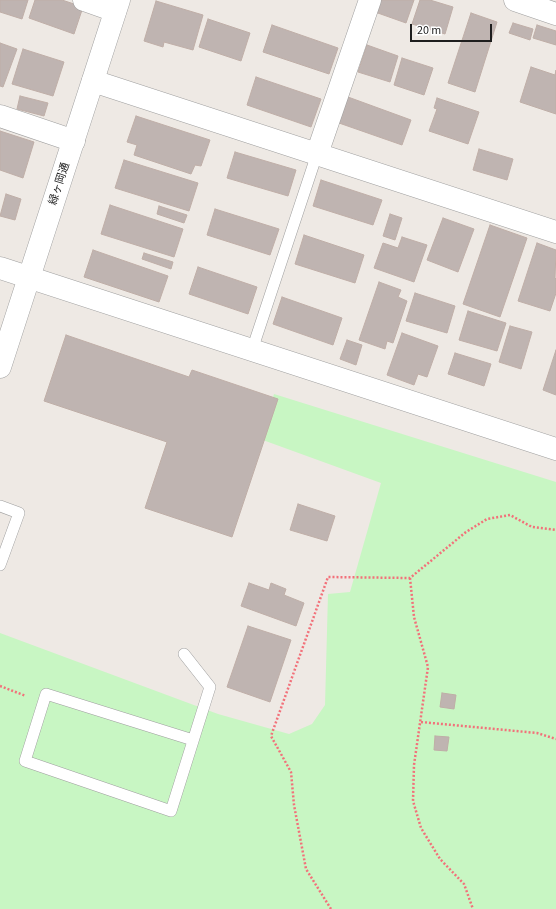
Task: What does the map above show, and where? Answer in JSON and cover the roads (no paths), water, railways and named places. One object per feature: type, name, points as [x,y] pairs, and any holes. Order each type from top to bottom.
[{"type":"street","points":[[84,0],[117,6]]},
{"type":"street","points":[[316,154],[370,0]]},
{"type":"street","points":[[515,0],[556,14]]},
{"type":"street","name":"緑ヶ岡通","points":[[0,367],[117,6]]},
{"type":"street","points":[[93,81],[556,232]]},
{"type":"street","points":[[0,116],[74,141]]},
{"type":"street","points":[[0,268],[556,449]]},
{"type":"lane","points":[[252,350],[316,154]]},
{"type":"lane","points":[[0,506],[18,513],[0,565]]},
{"type":"lane","points":[[184,654],[210,686],[171,811],[25,761],[46,694],[193,740]]}]
